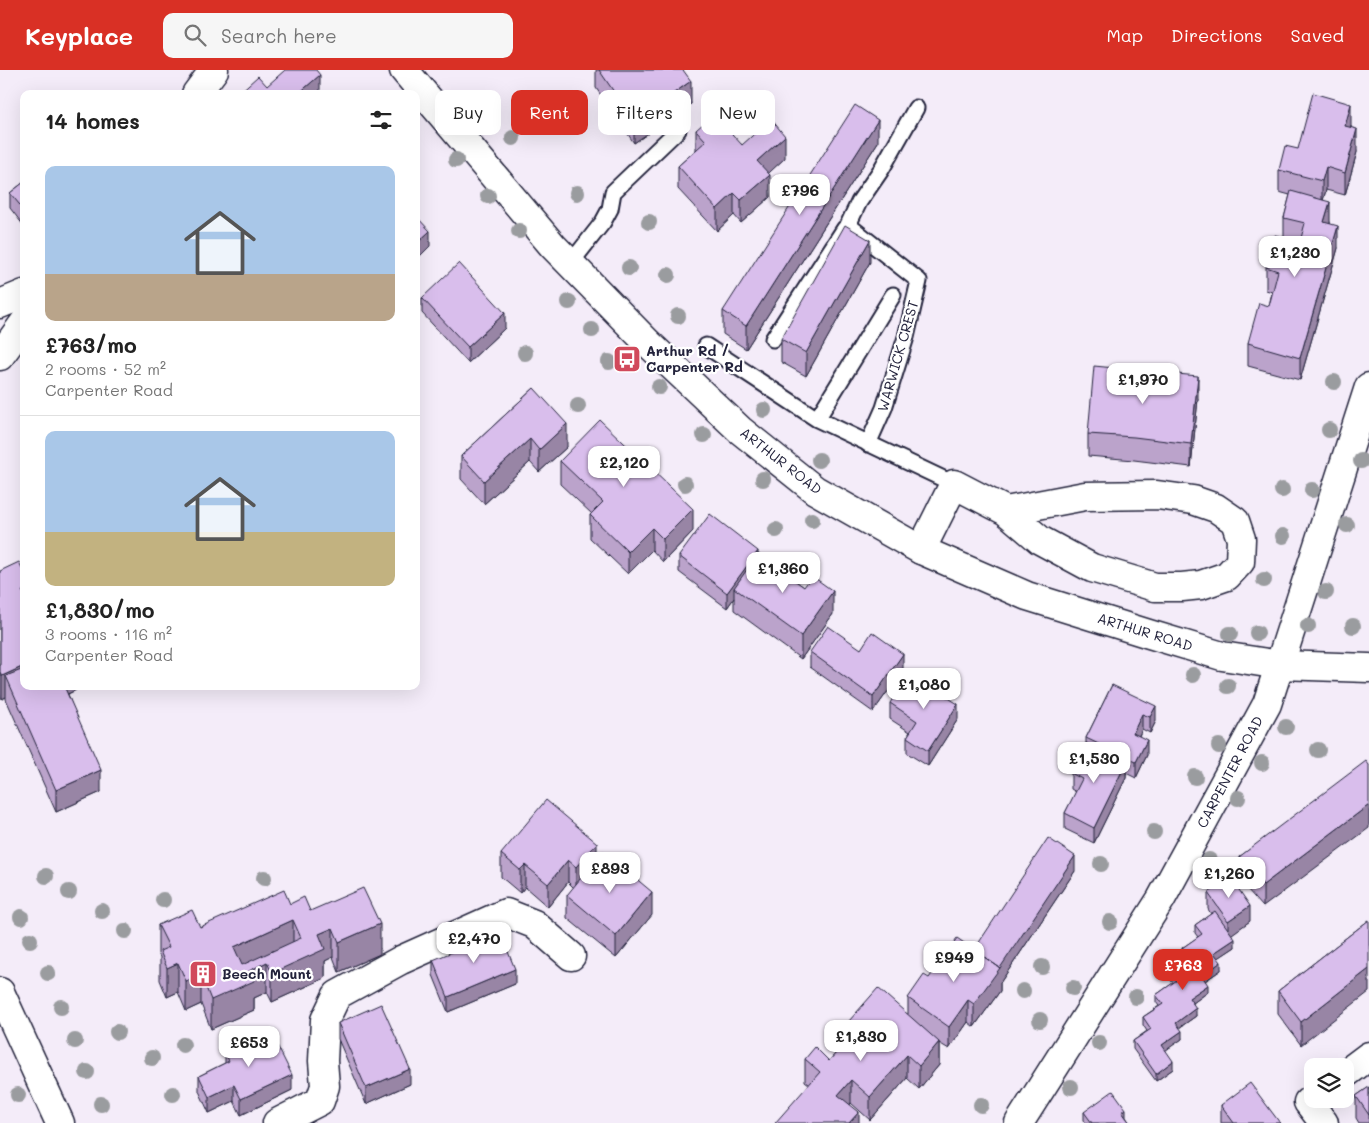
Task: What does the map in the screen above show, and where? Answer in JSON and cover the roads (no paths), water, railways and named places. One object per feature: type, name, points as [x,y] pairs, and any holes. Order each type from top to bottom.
[{"type":"street","points":[[199,90],[214,70]]},
{"type":"street","name":"ARTHUR ROAD","points":[[404,70],[570,264],[648,343],[740,430],[815,490],[921,550],[1027,596],[1222,656],[1280,665],[1369,668]]},
{"type":"street","points":[[0,304],[20,296]]},
{"type":"street","points":[[0,356],[20,328]]},
{"type":"street","name":"CARPENTER ROAD","points":[[1019,1123],[1161,899],[1267,704],[1369,388]]},
{"type":"street","points":[[921,550],[954,484],[1006,511],[1040,540],[1092,568],[1155,587],[1182,587],[1201,584],[1227,576],[1240,562],[1241,539],[1235,521],[1216,508],[1193,500],[1157,495],[1085,496],[1006,511]]},
{"type":"street","points":[[278,1123],[320,1101],[325,1086],[323,1061],[326,1020],[337,995],[401,960],[506,913],[534,924],[571,956]]},
{"type":"street","points":[[0,992],[60,1123]]},
{"type":"street","points":[[1354,1067],[1369,1056]]},
{"type":"street","points":[[1313,1108],[1324,1123]]},
{"type":"lane","points":[[773,339],[848,224],[859,202],[916,108]]},
{"type":"lane","points":[[570,264],[610,209],[613,192],[673,135]]},
{"type":"lane","name":"WARWICK CREST","points":[[848,224],[919,281],[906,337],[884,408],[868,444]]},
{"type":"lane","points":[[817,419],[893,295]]},
{"type":"lane","points":[[706,346],[817,419],[954,484]]},
{"type":"place","name":"Arthur Rd / Carpenter Rd","points":[[627,359]]},
{"type":"place","name":"Beech Mount","points":[[203,974]]}]
